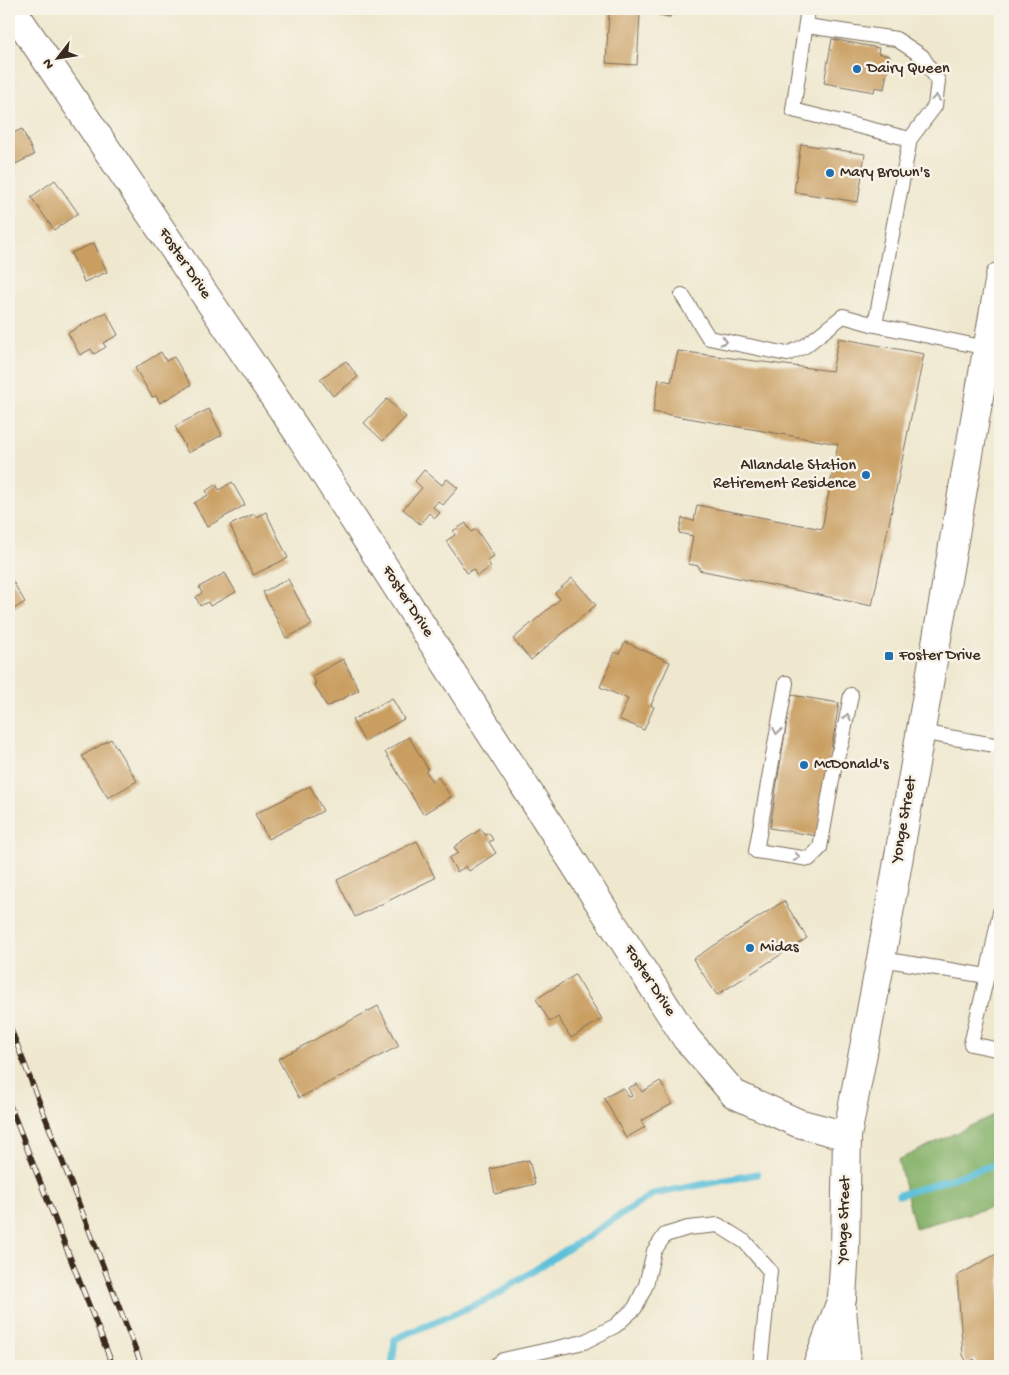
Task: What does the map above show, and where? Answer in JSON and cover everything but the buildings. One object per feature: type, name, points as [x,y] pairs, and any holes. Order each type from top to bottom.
[{"type":"street","name":"Foster Drive","points":[[12,9],[299,434],[686,1038],[734,1094],[798,1123],[847,1136]]},
{"type":"street","name":"Yonge Street","points":[[848,1366],[842,1298],[847,1136],[881,959],[1000,276]]},
{"type":"street","points":[[817,1366],[842,1298]]},
{"type":"lane","points":[[808,9],[794,110],[910,139]]},
{"type":"lane","points":[[807,26],[896,39],[922,56],[938,81],[935,106],[910,139],[875,325]]},
{"type":"lane","points":[[682,294],[710,338],[787,354],[806,346],[843,316],[875,325],[987,348]]},
{"type":"lane","points":[[786,684],[756,851],[809,859],[820,848],[835,763],[842,742],[851,696]]},
{"type":"lane","points":[[920,732],[1000,746]]},
{"type":"lane","points":[[1000,912],[972,1044],[1000,1050]]},
{"type":"lane","points":[[881,959],[987,976]]},
{"type":"lane","points":[[495,1366],[503,1360],[584,1342],[615,1326],[635,1308],[646,1285],[654,1251],[665,1236],[688,1228],[718,1225],[745,1242],[770,1271],[760,1366]]},
{"type":"green space","points":[[1000,1112],[1000,1205],[915,1228],[898,1160]]},
{"type":"waterway","points":[[899,1195],[1000,1163]]},
{"type":"waterway","points":[[392,1366],[395,1339],[493,1297],[653,1194],[757,1174]]},
{"type":"railway","points":[[9,1024],[142,1366]]},
{"type":"railway","points":[[9,1103],[113,1366]]},
{"type":"place","name":"Dairy Queen","points":[[857,69]]},
{"type":"place","name":"Mary Brown's","points":[[830,173]]},
{"type":"place","name":"Allandale Station Retirement Residence","points":[[866,475]]},
{"type":"place","name":"Foster Drive","points":[[889,656]]},
{"type":"place","name":"McDonald's","points":[[804,765]]},
{"type":"place","name":"Midas","points":[[750,948]]}]
